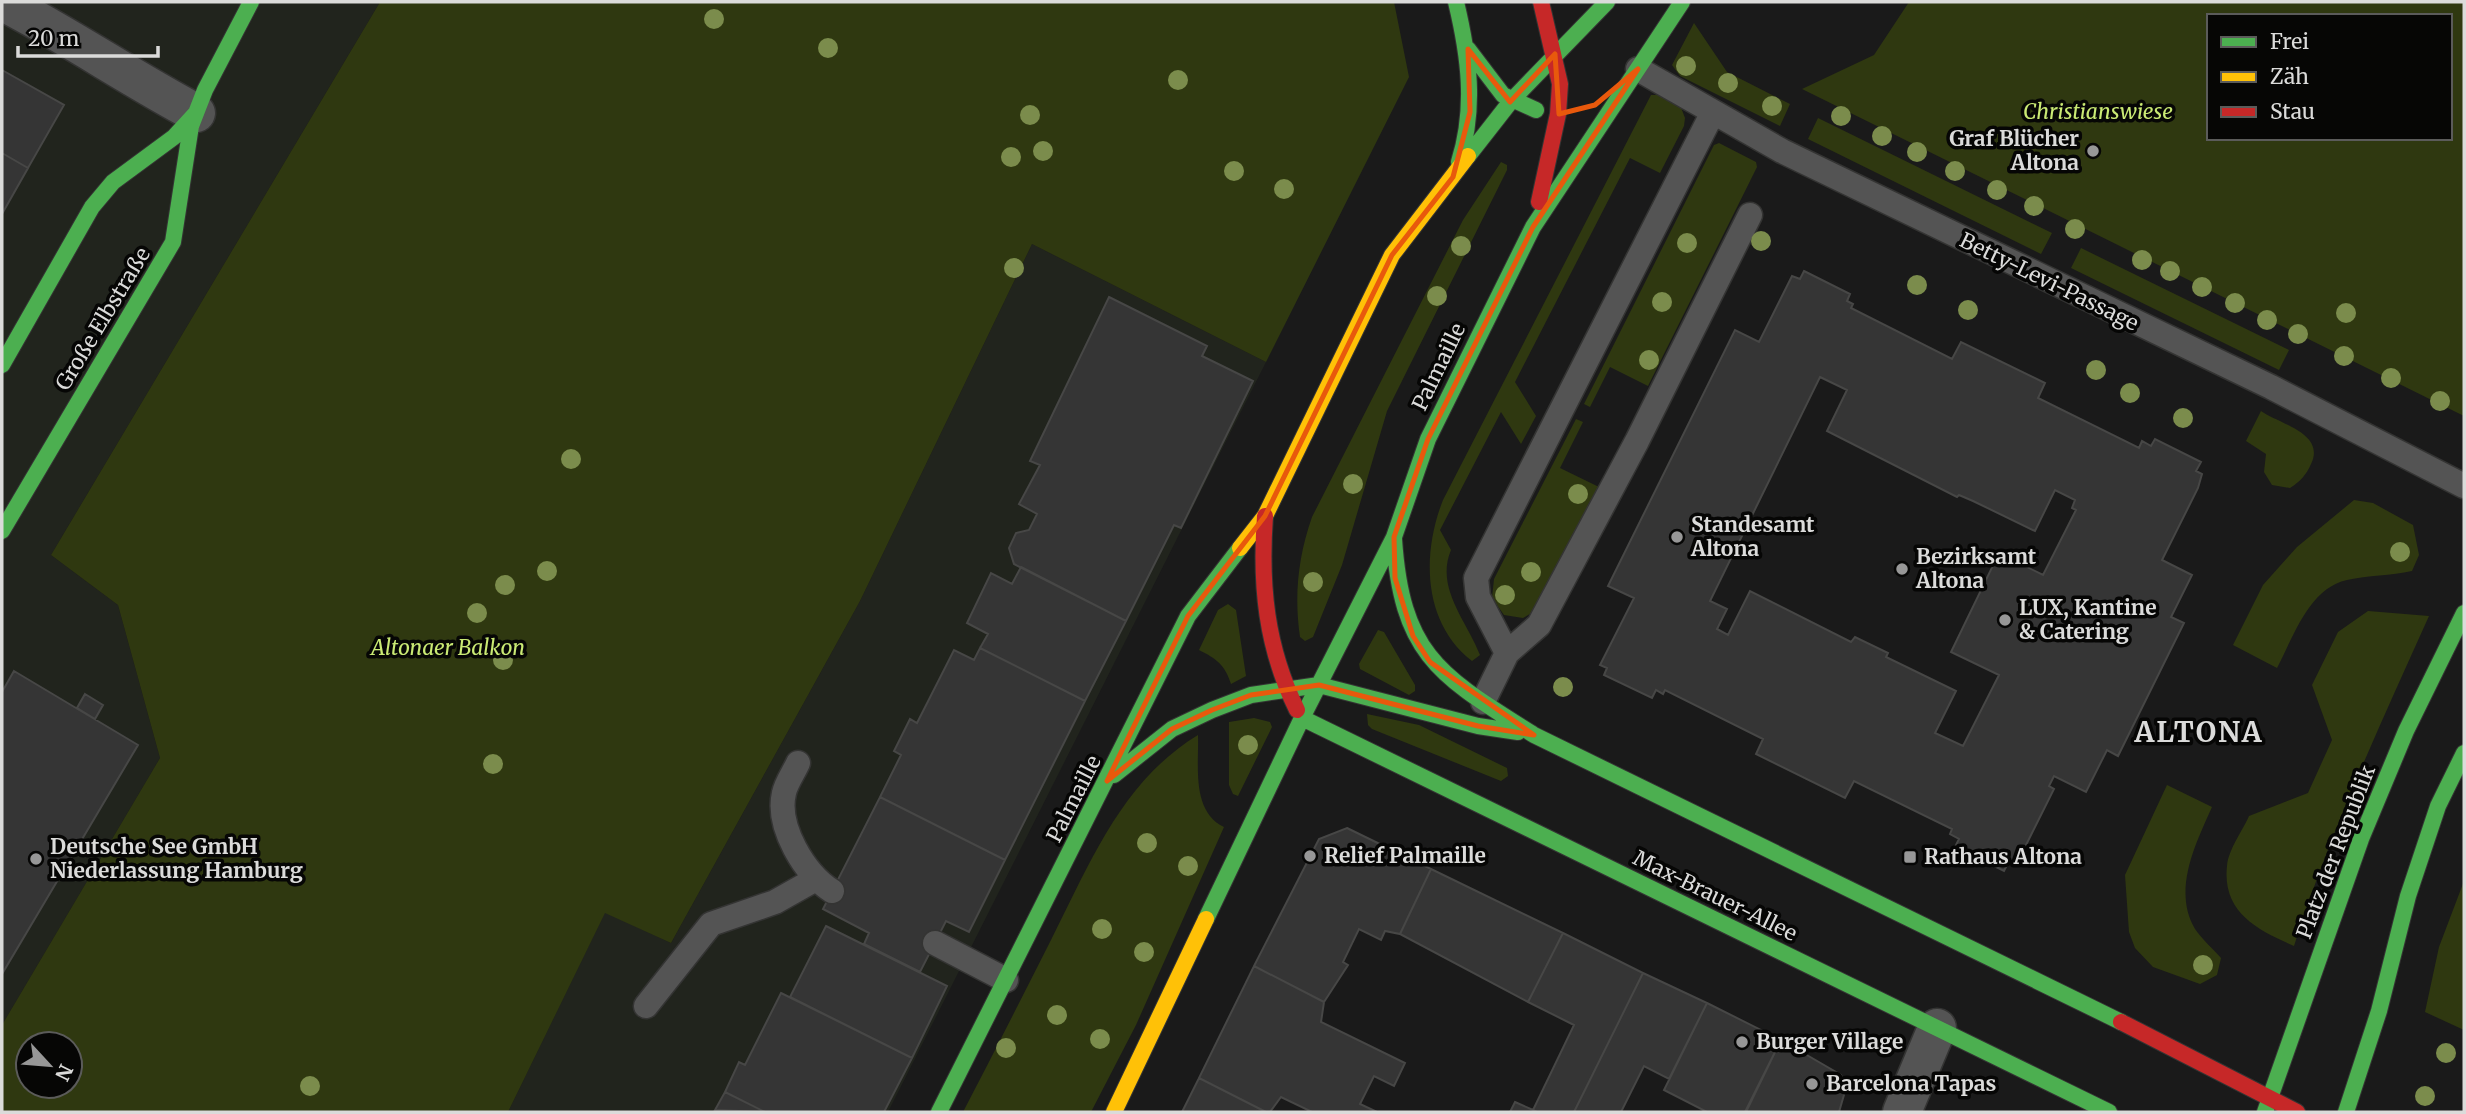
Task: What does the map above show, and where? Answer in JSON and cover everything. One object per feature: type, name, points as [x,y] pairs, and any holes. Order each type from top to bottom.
[{"type":"main road","name":"Große Elbstraße","points":[[2,531],[173,242],[182,212],[187,146],[196,113],[251,2]]},
{"type":"main road","points":[[1453,177],[1469,123],[1471,95],[1468,48],[1456,2]]},
{"type":"main road","points":[[1541,2],[1555,54]]},
{"type":"main road","name":"Palmaille","points":[[939,1112],[1188,616],[1265,516],[1392,256],[1511,101],[1607,2]]},
{"type":"main road","name":"Palmaille","points":[[1114,1112],[1302,718],[1394,537],[1428,439],[1533,227],[1682,2]]},
{"type":"main road","points":[[1468,48],[1495,87],[1511,101]]},
{"type":"main road","name":"Palmaille","points":[[1533,227],[1559,114],[1560,84],[1555,54]]},
{"type":"main road","name":"Palmaille","points":[[1511,101],[1559,114],[1587,108],[1613,94],[1638,69]]},
{"type":"main road","name":"Große Elbstraße","points":[[2,365],[92,207],[113,182],[174,137],[196,113]]},
{"type":"main road","name":"Palmaille","points":[[1265,516],[1261,588],[1265,618],[1286,690],[1302,718]]},
{"type":"main road","points":[[1394,537],[1395,578],[1401,608],[1413,636],[1430,662],[1452,682],[1483,702],[1534,734],[2146,1034],[2268,1105],[2297,1112]]},
{"type":"main road","name":"Platz der Republik","points":[[2268,1105],[2361,839],[2406,731],[2464,613]]},
{"type":"main road","points":[[1107,781],[1172,729],[1251,695],[1319,685],[1478,726],[1534,734]]},
{"type":"main road","name":"Max-Brauer-Allee","points":[[1302,718],[2109,1112]]},
{"type":"main road","points":[[2346,1112],[2379,1012],[2408,896],[2438,806],[2464,753]]},
{"type":"street","points":[[3,2],[54,28],[132,79],[196,113]]},
{"type":"street","points":[[1902,1112],[1937,1028]]},
{"type":"lane","name":"Betty-Levi-Passage","points":[[1638,69],[1718,118],[2046,281],[2271,387],[2464,486]]},
{"type":"lane","points":[[1507,653],[1478,597],[1476,578],[1718,118]]},
{"type":"lane","points":[[1483,702],[1507,653],[1539,625],[1637,441],[1750,215]]},
{"type":"lane","points":[[646,1006],[711,924],[823,886],[788,835],[783,794],[799,763]]},
{"type":"lane","points":[[935,943],[1006,980]]},
{"type":"highlighted area","points":[[1468,49],[1510,102],[1555,54],[1559,114],[1595,105],[1638,69],[1533,227],[1428,439],[1394,537],[1395,578],[1413,636],[1430,662],[1534,735],[1478,726],[1319,685],[1251,695],[1212,710],[1172,729],[1107,781],[1188,616],[1265,516],[1392,255],[1453,177],[1470,112]]},
{"type":"shaded area","points":[[2,2],[380,2],[51,555],[118,605],[160,758],[2,1025]]},
{"type":"shaded area","points":[[1032,244],[1266,362],[888,1112],[508,1112],[605,912],[671,943],[860,601]]},
{"type":"green space","name":"Altonaer Balkon","points":[[380,2],[1394,2],[1409,77],[1266,362],[1032,244],[860,601],[671,943],[605,913],[508,1112],[2,1112],[2,1025],[160,758],[118,605],[51,555]]},
{"type":"green space","name":"Christianswiese","points":[[1909,2],[2464,2],[2464,416],[1802,89],[1874,55]]},
{"type":"green space","points":[[1694,23],[1727,72],[1790,104],[1780,126],[1680,76],[1672,65]]},
{"type":"green space","points":[[1651,95],[1659,95],[1680,105],[1685,118],[1684,126],[1660,173],[1630,158],[1515,382],[1536,416],[1521,444],[1501,412],[1440,530],[1451,550],[1447,564],[1450,591],[1480,655],[1472,661],[1443,627],[1435,607],[1430,564],[1436,521],[1443,500]]},
{"type":"green space","points":[[1818,118],[2052,233],[2041,254],[1808,139]]},
{"type":"green space","points":[[1719,143],[1756,162],[1757,167],[1648,386],[1610,367],[1590,407],[1584,404],[1714,145]]},
{"type":"green space","points":[[1501,162],[1507,165],[1507,170],[1387,411],[1342,565],[1313,637],[1305,641],[1300,637],[1297,592],[1303,547],[1312,517],[1463,220]]},
{"type":"green space","points":[[2081,248],[2289,350],[2279,370],[2071,268]]},
{"type":"green space","points":[[2261,411],[2298,431],[2312,444],[2314,453],[2309,468],[2290,488],[2272,485],[2264,472],[2266,454],[2246,441]]},
{"type":"green space","points":[[1576,419],[1583,422],[1560,468],[1599,487],[1533,612],[1523,618],[1504,615],[1492,598],[1494,579]]},
{"type":"green space","points":[[2354,500],[2373,503],[2413,525],[2419,555],[2412,571],[2347,580],[2322,593],[2312,603],[2296,629],[2277,668],[2233,645],[2263,585],[2297,547]]},
{"type":"green space","points":[[1228,604],[1236,610],[1246,676],[1231,684],[1220,663],[1199,650],[1218,610]]},
{"type":"green space","points":[[2368,611],[2429,616],[2340,820],[2294,946],[2256,926],[2237,908],[2230,896],[2227,882],[2228,860],[2249,816],[2308,793],[2332,740],[2312,685],[2338,632]]},
{"type":"green space","points":[[1378,630],[1384,632],[1415,685],[1415,691],[1409,695],[1360,669],[1359,664]]},
{"type":"green space","points":[[1367,714],[1419,725],[1507,768],[1508,776],[1501,781],[1372,729],[1368,725]]},
{"type":"green space","points":[[1254,718],[1270,722],[1272,727],[1238,796],[1233,794],[1229,785],[1229,722]]},
{"type":"green space","points":[[1198,735],[1198,773],[1202,799],[1213,820],[1224,827],[1136,1025],[1091,1112],[963,1112],[1111,826],[1148,776],[1171,754]]},
{"type":"green space","points":[[2167,785],[2212,807],[2199,836],[2186,883],[2188,914],[2195,929],[2221,958],[2217,975],[2200,984],[2153,967],[2135,948],[2129,932],[2125,875]]},
{"type":"green space","points":[[2464,881],[2464,1030],[2425,1012],[2439,947]]},
{"type":"building","points":[[2,70],[64,105],[28,168],[2,153]]},
{"type":"building","points":[[2,153],[28,168],[2,214]]},
{"type":"building","points":[[1804,271],[1850,294],[1847,301],[1853,304],[1851,308],[1952,359],[1961,342],[2045,383],[2038,398],[2139,448],[2142,441],[2151,446],[2155,439],[2201,462],[2196,471],[2202,474],[2198,488],[2162,560],[2192,575],[2171,617],[2184,623],[2118,756],[2107,750],[2086,792],[2054,776],[2049,786],[2054,789],[2016,865],[2009,861],[2004,871],[1955,847],[1959,839],[1950,834],[1952,829],[1854,781],[1845,798],[1756,754],[1763,739],[1665,690],[1663,694],[1656,690],[1652,698],[1604,675],[1607,668],[1600,665],[1634,598],[1608,586],[1735,330],[1759,342],[1792,276],[1800,279]],"holes":[[[1820,377],[1847,390],[1827,431],[1957,497],[1959,495],[1973,501],[2035,531],[2055,490],[2075,500],[2072,508],[2076,510],[2043,575],[1999,553],[1951,652],[1999,675],[1963,746],[1935,733],[1956,691],[1886,657],[1888,653],[1855,637],[1851,642],[1750,591],[1728,635],[1717,629],[1727,609],[1710,601]]]},
{"type":"building","points":[[1109,297],[1207,346],[1202,356],[1253,381],[1181,528],[1174,525],[1126,621],[1014,564],[1009,548],[1016,533],[1029,530],[1037,514],[1019,504],[1040,465],[1030,461]]},
{"type":"building","points":[[1021,567],[1126,621],[1085,701],[980,648],[988,634],[967,623],[991,573],[1012,584]]},
{"type":"building","points":[[980,648],[1085,701],[1005,860],[880,797],[901,755],[894,751],[910,719],[917,723],[954,650],[974,660]]},
{"type":"building","name":"Deutsche See GmbH Niederlassung Hamburg","points":[[14,671],[138,745],[2,974],[2,692]]},
{"type":"building","points":[[85,694],[103,705],[95,719],[77,708]]},
{"type":"building","points":[[880,797],[1005,860],[969,932],[946,921],[920,972],[864,944],[869,933],[823,909]]},
{"type":"building","points":[[1347,828],[1431,869],[1400,934],[1385,931],[1381,940],[1359,929],[1343,962],[1348,965],[1324,1002],[1254,966],[1319,839]]},
{"type":"building","points":[[1431,869],[1563,933],[1528,1002],[1400,934]]},
{"type":"building","points":[[826,926],[947,986],[912,1058],[790,997]]},
{"type":"building","points":[[1563,933],[1643,973],[1574,1112],[1537,1112],[1533,1110],[1574,1025],[1528,1002]]},
{"type":"building","points":[[1254,966],[1324,1002],[1321,1022],[1405,1063],[1394,1086],[1374,1076],[1360,1104],[1377,1112],[1312,1112],[1281,1097],[1270,1112],[1266,1112],[1199,1078]]},
{"type":"building","points":[[1643,973],[1707,1003],[1669,1079],[1644,1066],[1621,1112],[1574,1112]]},
{"type":"building","points":[[781,993],[912,1058],[884,1112],[765,1112],[725,1092],[739,1062],[745,1065]]},
{"type":"building","points":[[1707,1003],[1781,1040],[1745,1112],[1707,1112],[1664,1090]]},
{"type":"building","points":[[1781,1040],[1841,1075],[1846,1088],[1839,1112],[1746,1112]]},
{"type":"building","points":[[1199,1078],[1266,1112],[1182,1112]]},
{"type":"building","points":[[725,1092],[765,1112],[715,1110]]},
{"type":"building","points":[[1515,1102],[1533,1110],[1537,1112],[1510,1112]]},
{"type":"traffic: fast","points":[[2,531],[173,242],[191,126],[205,90],[251,2]]},
{"type":"traffic: fast","points":[[1456,2],[1469,82],[1468,122],[1459,162]]},
{"type":"traffic: fast","points":[[1468,156],[1511,101],[1607,2]]},
{"type":"traffic: fast","points":[[1206,919],[1302,718],[1394,537],[1428,439],[1533,227],[1682,2]]},
{"type":"traffic: fast","points":[[1468,49],[1503,95],[1536,110]]},
{"type":"traffic: fast","points":[[2,365],[92,207],[113,182],[174,137],[196,113]]},
{"type":"traffic: fast","points":[[1394,539],[1398,579],[1406,611],[1417,637],[1432,659],[1474,696],[1534,735],[2121,1022]]},
{"type":"traffic: fast","points":[[939,1112],[1188,616],[1240,548]]},
{"type":"traffic: fast","points":[[2265,1112],[2361,839],[2406,731],[2464,613]]},
{"type":"traffic: fast","points":[[1114,775],[1172,729],[1212,710],[1251,695],[1319,685],[1478,726],[1518,732]]},
{"type":"traffic: fast","points":[[1302,718],[2109,1112]]},
{"type":"traffic: fast","points":[[2346,1112],[2379,1011],[2408,896],[2438,806],[2464,753]]},
{"type":"traffic: slow","points":[[1240,548],[1265,516],[1392,255],[1468,156]]},
{"type":"traffic: slow","points":[[1114,1112],[1206,919]]},
{"type":"traffic: jam","points":[[1539,202],[1558,114],[1560,84],[1541,2]]},
{"type":"traffic: jam","points":[[1265,516],[1264,567],[1268,615],[1278,663],[1297,710]]},
{"type":"traffic: jam","points":[[2121,1022],[2297,1112]]},
{"type":"place","name":"Graf Blücher Altona","points":[[2093,151]]},
{"type":"place","name":"Standesamt Altona","points":[[1677,537]]},
{"type":"place","name":"Bezirksamt Altona","points":[[1902,569]]},
{"type":"place","name":"LUX, Kantine & Catering","points":[[2005,620]]},
{"type":"place","name":"Relief Palmaille","points":[[1310,856]]},
{"type":"place","name":"Rathaus Altona","points":[[1910,857]]},
{"type":"place","name":"Deutsche See GmbH Niederlassung Hamburg","points":[[36,859]]},
{"type":"place","name":"Burger Village","points":[[1742,1042]]},
{"type":"place","name":"Barcelona Tapas","points":[[1812,1084]]},
{"type":"district","name":"ALTONA","points":[[2199,732]]}]
